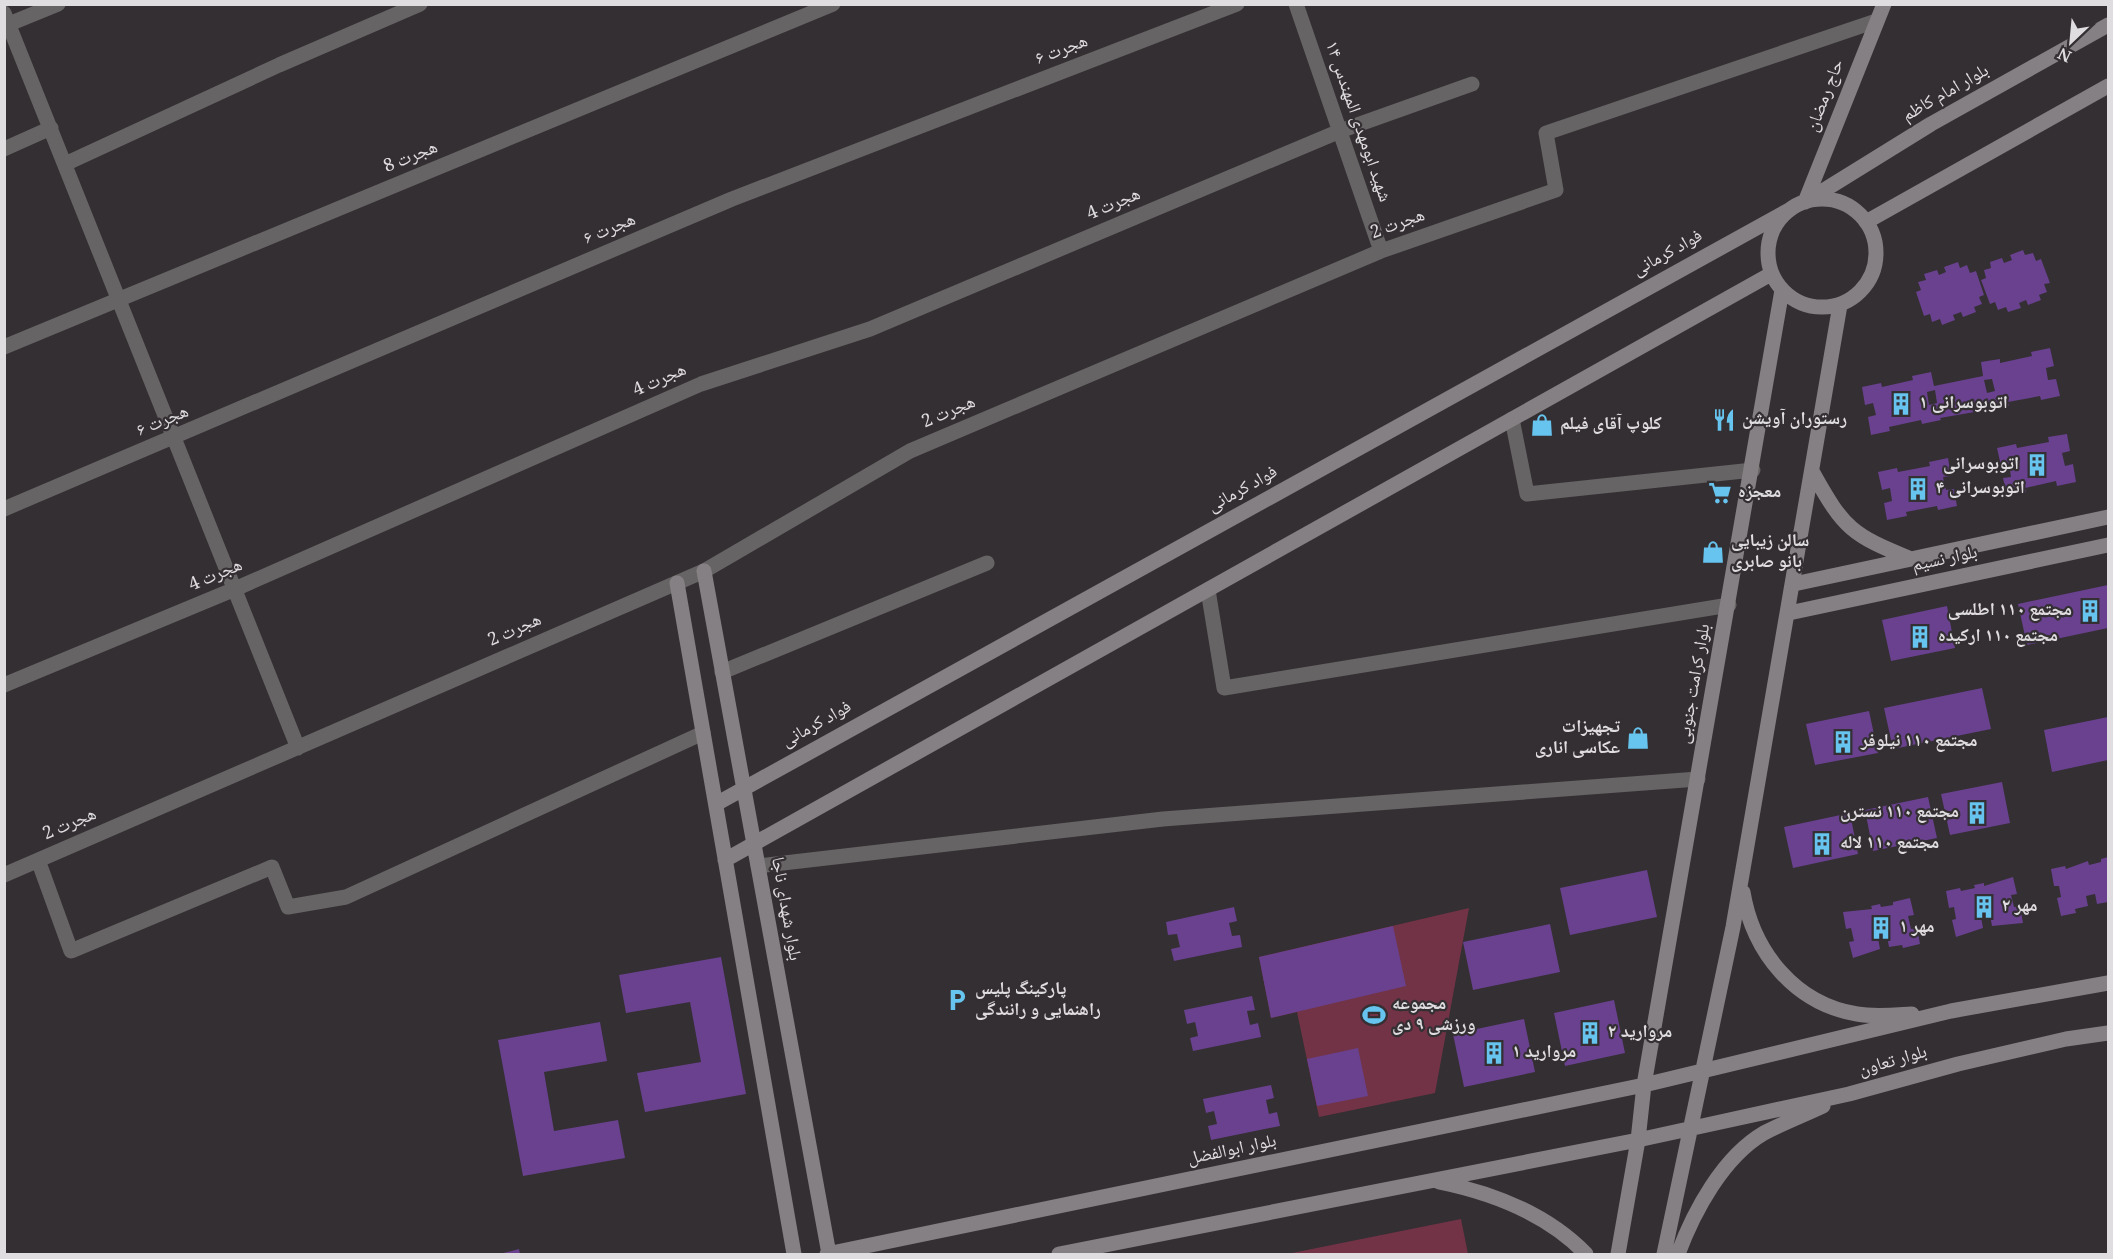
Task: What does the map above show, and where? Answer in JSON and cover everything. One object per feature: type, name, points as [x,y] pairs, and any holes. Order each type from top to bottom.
[{"type":"street","points":[[58,4],[7,19],[298,748]]},
{"type":"street","points":[[65,164],[279,65],[420,4]]},
{"type":"street","name":"هجرت 8","points":[[4,347],[833,4]]},
{"type":"street","name":"هجرت ۶","points":[[4,509],[732,199],[1237,4]]},
{"type":"street","name":"شهید ابومهدی المهندس ۱۴","points":[[1296,4],[1381,251]]},
{"type":"street","name":"حاج رمضان","points":[[1805,201],[1884,4]]},
{"type":"street","name":"هجرت 2","points":[[4,875],[704,571],[910,451],[1381,251],[1556,190],[1546,133],[1876,21]]},
{"type":"street","name":"بلوار امام کاظم","points":[[1805,201],[1931,124],[2109,25]]},
{"type":"street","name":"هجرت 4","points":[[4,685],[235,589],[701,384],[870,329],[1340,131],[1472,84]]},
{"type":"street","points":[[1866,222],[2109,86]]},
{"type":"street","points":[[4,149],[51,128]]},
{"type":"street","points":[[1816,199],[1839,202],[1859,213],[1866,222],[1875,244],[1875,267],[1865,287],[1840,304],[1828,307],[1803,304],[1782,290],[1768,263],[1769,239],[1780,218],[1805,201],[1816,199]]},
{"type":"street","name":"فواد کرمانی","points":[[716,804],[1789,210]]},
{"type":"street","points":[[725,860],[1772,274]]},
{"type":"street","name":"بلوار کرامت جنوبی","points":[[1618,1254],[1638,1140],[1644,1085],[1753,470],[1782,290]]},
{"type":"street","points":[[1664,1254],[1741,882],[1794,584],[1840,304]]},
{"type":"street","points":[[1512,419],[1527,494],[1753,470]]},
{"type":"street","points":[[1813,473],[1834,512],[1846,525],[1869,542],[1911,559]]},
{"type":"street","name":"بلوار نسیم","points":[[1794,584],[2109,517]]},
{"type":"street","name":"بلوار نسیم","points":[[1789,613],[2109,546]]},
{"type":"street","points":[[722,672],[987,563]]},
{"type":"street","points":[[1877,566],[1868,572],[1866,583],[1872,591],[1883,593]]},
{"type":"street","name":"بلوار شهدای ناجا","points":[[704,571],[828,1254]]},
{"type":"street","points":[[677,583],[794,1254]]},
{"type":"street","points":[[1208,590],[1224,688],[1729,605]]},
{"type":"street","points":[[38,861],[71,951],[272,867],[288,907],[346,897],[703,733]]},
{"type":"street","points":[[758,866],[1163,819],[1698,779]]},
{"type":"street","points":[[1741,882],[1756,939],[1777,969],[1804,993],[1834,1008],[1863,1015],[1951,1011]]},
{"type":"street","name":"بلوار تعاون","points":[[1644,1085],[1951,1011],[2109,983]]},
{"type":"street","name":"بلوار تعاون","points":[[1638,1140],[1849,1094],[1958,1064],[2066,1039],[2109,1033]]},
{"type":"street","name":"بلوار ابوالفضل","points":[[828,1254],[1644,1085]]},
{"type":"street","points":[[1678,1254],[1705,1196],[1731,1162],[1763,1134],[1849,1094]]},
{"type":"street","points":[[1063,1254],[1638,1140]]},
{"type":"street","points":[[1427,1180],[1470,1188],[1511,1203],[1550,1224],[1586,1254]]},
{"type":"shaded area","name":"مجموعه ورزشی ۹ دی","points":[[1469,908],[1435,1093],[1319,1117],[1297,1012],[1271,1018],[1259,957]]},
{"type":"shaded area","points":[[1461,1219],[1468,1254],[1287,1254]]},
{"type":"building","points":[[2023,250],[2025,255],[2033,253],[2036,261],[2041,259],[2050,283],[2044,284],[2047,292],[2039,295],[2041,300],[2028,305],[2026,300],[2019,303],[2021,308],[2008,312],[2006,307],[1998,310],[1995,302],[1990,304],[1981,280],[1986,278],[1984,270],[1991,268],[1990,262],[2002,258],[2004,263],[2012,260],[2010,255]]},
{"type":"building","points":[[1958,262],[1960,268],[1967,265],[1970,273],[1976,271],[1984,295],[1979,297],[1982,304],[1974,307],[1976,312],[1963,317],[1961,312],[1953,315],[1955,320],[1942,325],[1940,319],[1932,322],[1930,314],[1924,316],[1916,292],[1921,290],[1918,282],[1926,280],[1924,274],[1937,270],[1939,275],[1946,272],[1944,267]]},
{"type":"building","points":[[2050,348],[2054,366],[2046,368],[2048,380],[2056,379],[2060,396],[2041,400],[2040,396],[2008,402],[2009,406],[1940,418],[1941,420],[1922,424],[1921,420],[1889,427],[1890,431],[1871,435],[1868,417],[1876,415],[1873,403],[1865,405],[1862,387],[1881,383],[1882,387],[1913,380],[1912,376],[1931,372],[1934,386],[1983,376],[1981,362],[2000,359],[2000,363],[2032,356],[2031,352]],"holes":[[[1992,379],[1995,391],[1987,393],[1984,380]],[[1935,390],[1937,403],[1929,405],[1927,392]]]},
{"type":"building","name":"اتوبوسرانی","points":[[2067,434],[2070,451],[2062,453],[2065,466],[2073,464],[2076,482],[2057,486],[2056,481],[2025,488],[2026,492],[2007,496],[2003,478],[2011,477],[2009,464],[2001,466],[1997,448],[2016,444],[2017,448],[2049,442],[2048,437]]},
{"type":"building","name":"اتوبوسرانی ۴","points":[[1948,458],[1951,476],[1943,477],[1946,490],[1954,489],[1957,506],[1938,510],[1937,506],[1906,512],[1907,516],[1887,520],[1884,503],[1892,501],[1890,488],[1882,490],[1878,472],[1897,468],[1898,472],[1930,466],[1929,462]]},
{"type":"building","points":[[2108,585],[2108,628],[2027,645],[2018,604]]},
{"type":"building","name":"مجتمع ۱۱۰ ارکیده","points":[[1947,606],[1955,648],[1891,661],[1882,620]]},
{"type":"building","points":[[1982,688],[1991,729],[1893,749],[1884,708]]},
{"type":"building","name":"مجتمع ۱۱۰ نیلوفر","points":[[1869,711],[1878,753],[1815,765],[1806,724]]},
{"type":"building","points":[[2108,717],[2108,760],[2052,772],[2044,730]]},
{"type":"building","name":"مجتمع ۱۱۰ نسترن","points":[[2002,782],[2010,823],[1950,835],[1941,794]]},
{"type":"building","points":[[1928,797],[1937,838],[1873,851],[1865,810]]},
{"type":"building","name":"مجتمع ۱۱۰ لاله","points":[[1850,813],[1858,854],[1793,868],[1784,827]]},
{"type":"building","points":[[2108,857],[2108,902],[2097,904],[2095,894],[2086,896],[2088,906],[2075,909],[2076,913],[2061,916],[2057,898],[2061,897],[2059,886],[2054,886],[2051,869],[2065,866],[2066,869],[2088,861],[2089,865],[2101,862],[2101,859]]},
{"type":"building","points":[[1647,870],[1657,917],[1570,935],[1560,888]]},
{"type":"building","name":"مهر ۲","points":[[2013,877],[2017,894],[2011,895],[2014,907],[2020,906],[2023,923],[1992,926],[1990,915],[1981,917],[1983,928],[1956,937],[1952,920],[1956,919],[1954,907],[1949,908],[1946,891],[1960,888],[1961,891],[1975,888],[1974,885],[1984,883],[1984,886]]},
{"type":"building","name":"مهر ۱","points":[[1910,898],[1914,915],[1908,916],[1911,929],[1917,928],[1920,944],[1903,948],[1902,945],[1889,947],[1887,936],[1878,938],[1880,949],[1853,958],[1849,942],[1854,941],[1851,928],[1846,929],[1843,912],[1872,909],[1871,906],[1880,904],[1881,907],[1893,905],[1893,902]]},
{"type":"building","points":[[1234,907],[1237,921],[1229,923],[1232,936],[1240,935],[1242,947],[1174,961],[1171,949],[1180,947],[1177,934],[1168,935],[1166,922]]},
{"type":"building","points":[[1550,924],[1560,972],[1473,990],[1463,942]]},
{"type":"building","points":[[1393,926],[1406,986],[1271,1018],[1259,957]]},
{"type":"building","points":[[721,957],[746,1094],[645,1112],[637,1073],[701,1062],[690,1002],[626,1013],[619,975]]},
{"type":"building","points":[[1252,996],[1255,1010],[1247,1011],[1250,1025],[1258,1023],[1261,1037],[1193,1051],[1190,1038],[1198,1036],[1195,1022],[1187,1024],[1184,1010]]},
{"type":"building","name":"مروارید ۲","points":[[1614,1000],[1625,1053],[1565,1066],[1554,1013]]},
{"type":"building","name":"مروارید ۱","points":[[1524,1019],[1535,1072],[1464,1087],[1453,1034]]},
{"type":"building","points":[[600,1022],[607,1061],[544,1072],[554,1131],[618,1120],[625,1158],[523,1176],[498,1040]]},
{"type":"building","points":[[1358,1048],[1368,1096],[1317,1106],[1307,1059]]},
{"type":"building","points":[[1271,1085],[1274,1098],[1266,1100],[1269,1114],[1277,1112],[1280,1126],[1211,1140],[1208,1126],[1217,1124],[1214,1111],[1206,1113],[1203,1099]]},
{"type":"building","points":[[519,1249],[520,1254],[500,1254]]},
{"type":"place","name":"اتوبوسرانی ۱","points":[[1901,404]]},
{"type":"place","name":"رستوران آویشن","points":[[1724,420]]},
{"type":"place","name":"کلوپ آقای فیلم","points":[[1542,425]]},
{"type":"place","name":"اتوبوسرانی","points":[[2037,465]]},
{"type":"place","name":"اتوبوسرانی ۴","points":[[1918,489]]},
{"type":"place","name":"معجزه","points":[[1720,493]]},
{"type":"place","name":"سالن زیبایی بانو صابری","points":[[1713,552]]},
{"type":"place","name":"مجتمع ۱۱۰ اطلسی","points":[[2090,611]]},
{"type":"place","name":"مجتمع ۱۱۰ ارکیده","points":[[1920,637]]},
{"type":"place","name":"تجهیزات عکاسی اناری","points":[[1638,738]]},
{"type":"place","name":"مجتمع ۱۱۰ نیلوفر","points":[[1843,742]]},
{"type":"place","name":"مجتمع ۱۱۰ نسترن","points":[[1977,813]]},
{"type":"place","name":"مجتمع ۱۱۰ لاله","points":[[1822,844]]},
{"type":"place","name":"مهر ۲","points":[[1984,907]]},
{"type":"place","name":"مهر ۱","points":[[1881,928]]},
{"type":"place","name":"پارکینگ پلیس راهنمایی و رانندگی","points":[[957,1000]]},
{"type":"place","name":"مجموعه ورزشی ۹ دی","points":[[1374,1015]]},
{"type":"place","name":"مروارید ۲","points":[[1590,1033]]},
{"type":"place","name":"مروارید ۱","points":[[1494,1053]]}]
